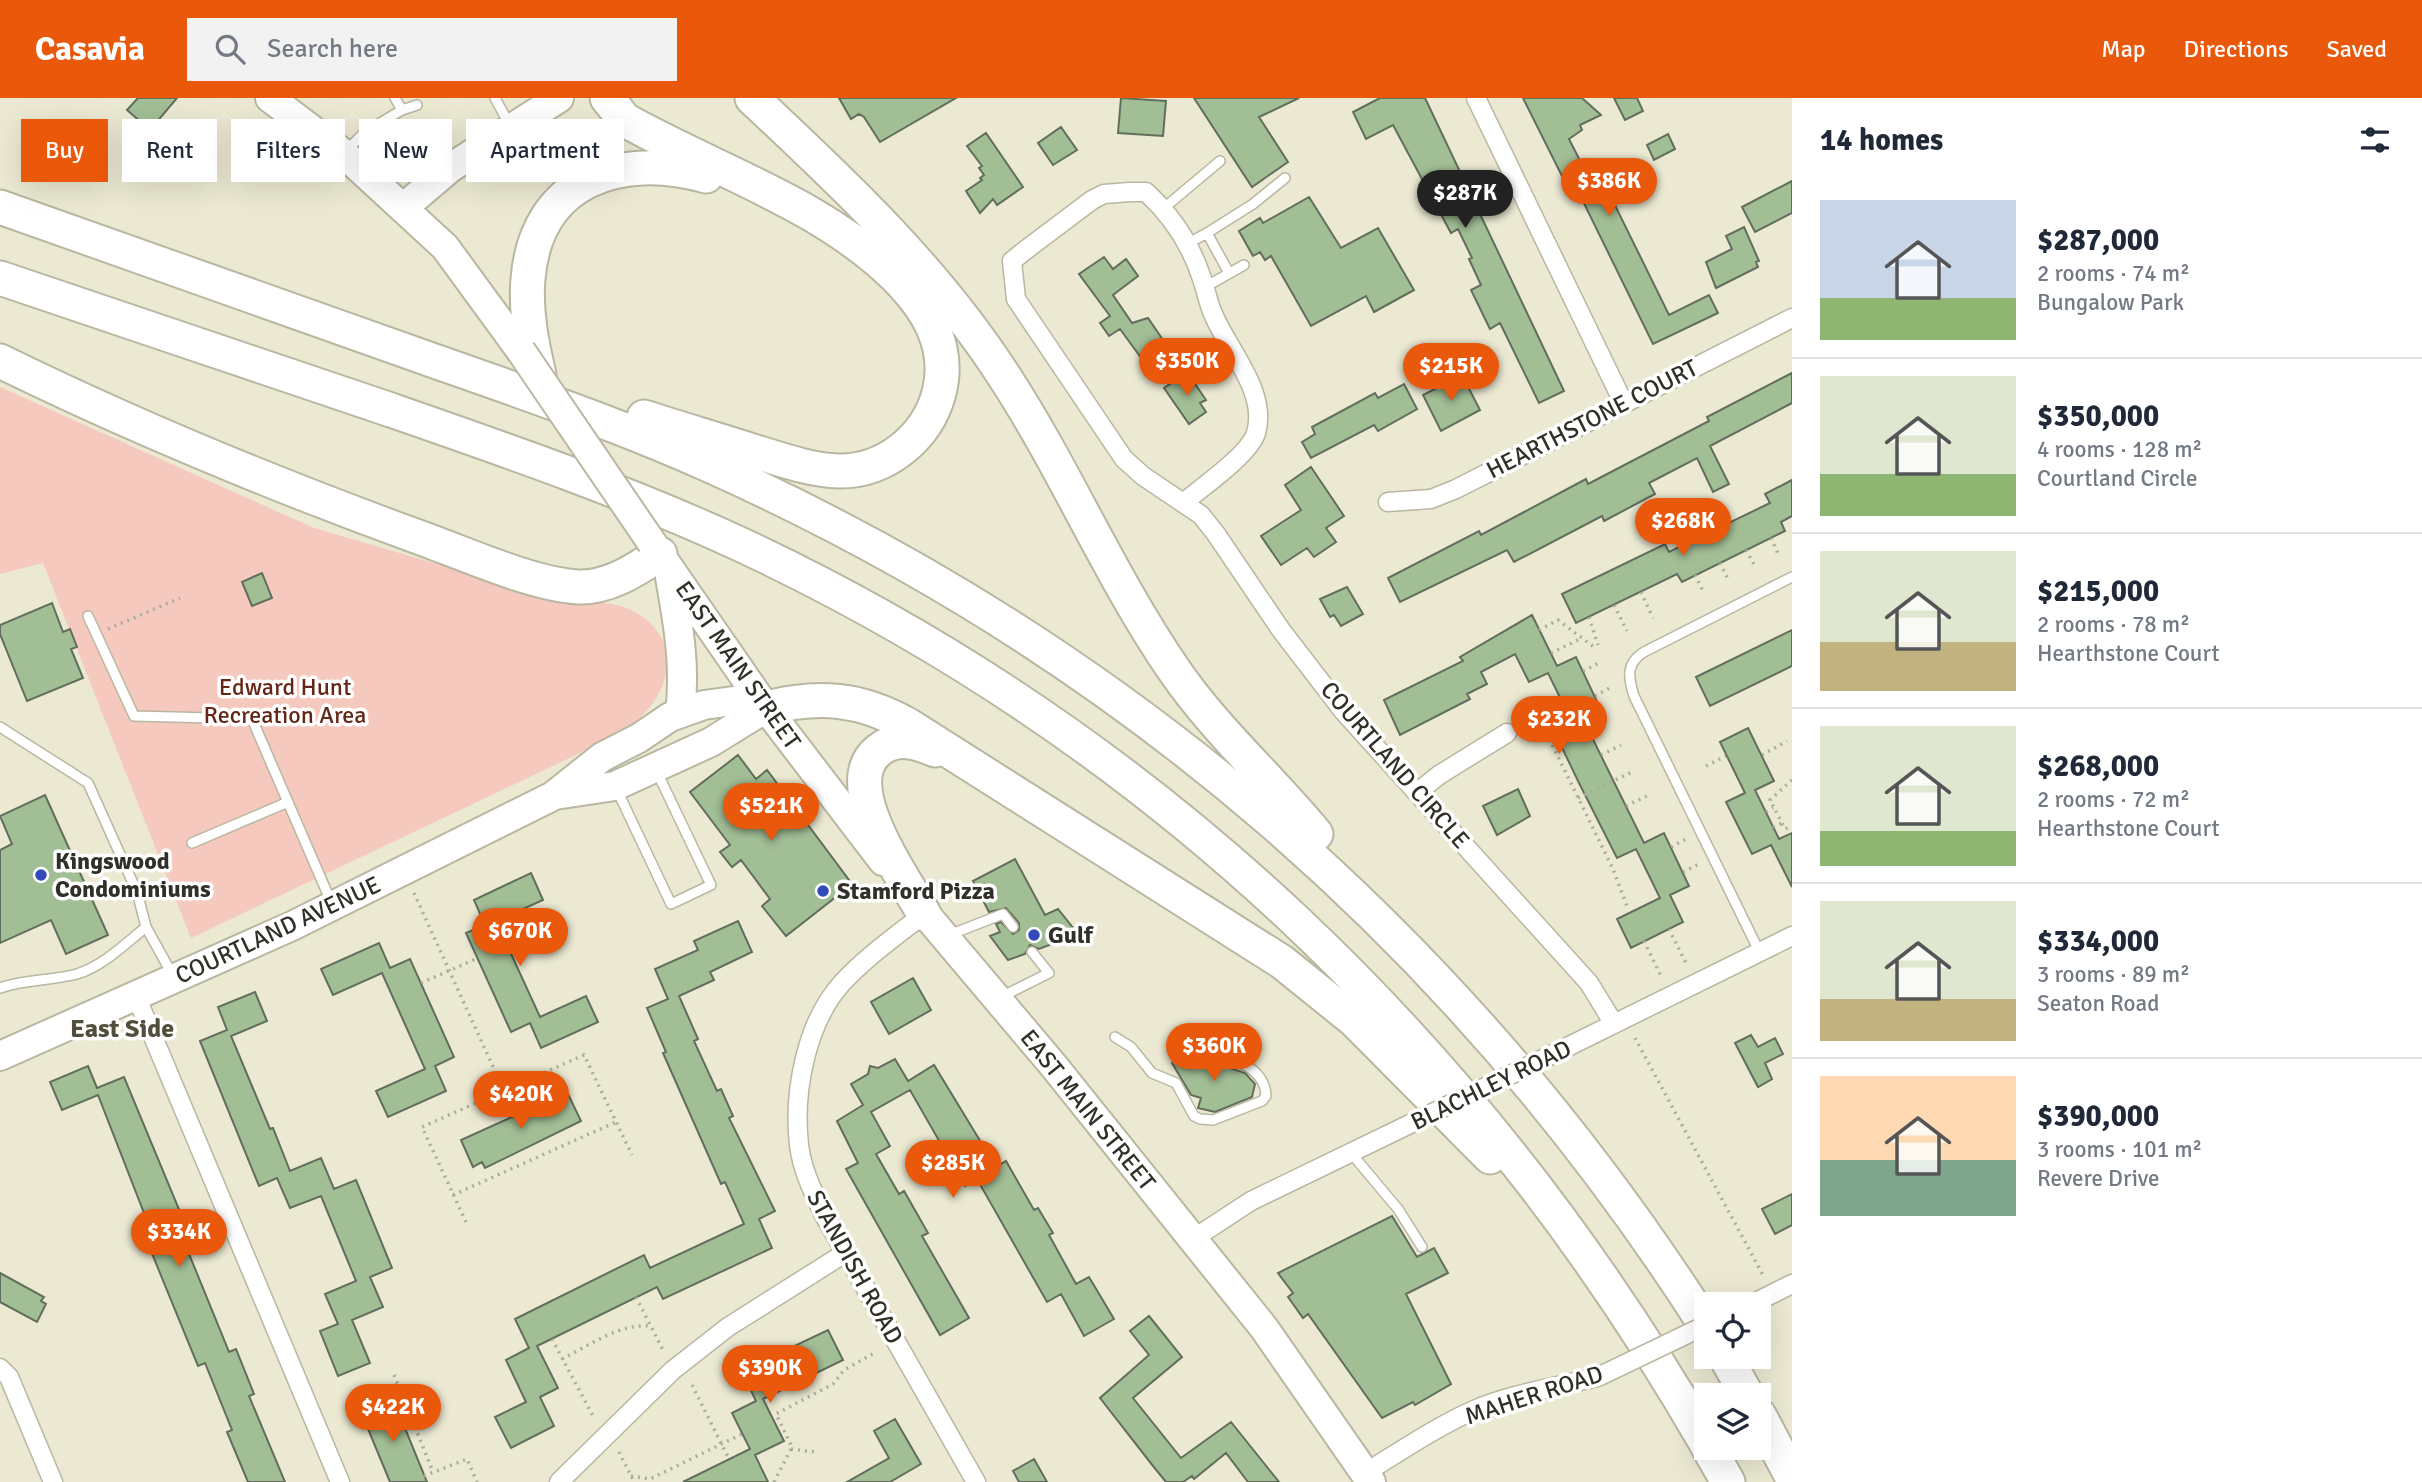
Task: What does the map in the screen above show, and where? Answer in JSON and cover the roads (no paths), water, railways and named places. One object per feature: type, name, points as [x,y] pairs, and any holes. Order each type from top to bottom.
[{"type":"highway","points":[[244,293],[799,465],[841,471],[883,461],[916,437],[936,404],[942,380],[942,357],[937,334],[928,315],[894,275],[845,235],[625,120],[607,98]]},
{"type":"highway","points":[[752,98],[873,214],[960,313],[1028,415],[1128,597],[1174,671],[1222,731],[1314,831],[1396,935]]},
{"type":"highway","points":[[530,363],[527,293],[530,261],[541,229],[550,214],[573,190],[605,172],[655,165],[693,172],[785,202]]},
{"type":"highway","points":[[0,207],[638,435],[777,497],[913,567],[1043,646],[1167,734],[1286,831],[1396,935],[1483,1028],[1549,1105],[1640,1226],[1694,1308]]},
{"type":"highway","points":[[0,278],[289,375],[609,488],[745,546],[941,651],[1066,733],[1195,831],[1297,920],[1385,1008],[1452,1081],[1508,1148],[1590,1257],[1638,1329],[1694,1423]]},
{"type":"highway","points":[[0,361],[220,460],[410,534],[552,582],[580,587],[610,582],[660,554]]},
{"type":"highway","points":[[766,708],[830,698],[870,706],[898,720],[1245,936],[1320,991],[1381,1047],[1590,1257]]},
{"type":"highway","points":[[934,925],[876,826],[864,794],[866,770],[872,757],[881,748],[894,742],[918,743],[959,762],[1042,810]]},
{"type":"highway","points":[[1771,1438],[1792,1477]]},
{"type":"highway","points":[[1716,1460],[1728,1482]]},
{"type":"main road","name":"EAST MAIN STREET","points":[[270,98],[298,119]]},
{"type":"main road","points":[[526,119],[559,98]]},
{"type":"main road","name":"EAST MAIN STREET","points":[[345,155],[445,247],[530,363],[766,708],[934,925],[1264,1328],[1368,1477]]},
{"type":"main road","points":[[403,208],[466,158]]},
{"type":"main road","points":[[660,554],[683,649],[684,683],[680,713]]},
{"type":"main road","name":"COURTLAND AVENUE","points":[[0,1056],[333,905],[553,796],[602,757],[680,713],[733,701],[766,708]]},
{"type":"main road","name":"COURTLAND AVENUE","points":[[553,796],[615,786],[742,726],[766,708]]},
{"type":"main road","points":[[602,757],[615,786]]},
{"type":"street","points":[[1476,98],[1623,402]]},
{"type":"street","name":"COURTLAND CIRCLE","points":[[1183,503],[1246,449],[1255,437],[1258,423],[1254,394],[1213,315],[1205,287],[1187,244],[1164,208],[1146,192],[1104,194],[1013,261],[1011,273],[1016,299],[1124,459],[1143,476],[1183,503],[1201,515],[1274,620],[1344,712],[1589,983],[1614,1024]]},
{"type":"street","name":"HEARTHSTONE COURT","points":[[1388,502],[1432,499],[1456,489],[1792,318]]},
{"type":"street","points":[[1418,792],[1439,775],[1507,733]]},
{"type":"street","name":"STANDISH ROAD","points":[[934,925],[841,984],[814,1034],[802,1075],[797,1112],[799,1146],[807,1179],[845,1253],[976,1482]]},
{"type":"street","name":"BLACHLEY ROAD","points":[[1193,1239],[1251,1201],[1792,936]]},
{"type":"street","points":[[136,996],[340,1482]]},
{"type":"street","points":[[559,1482],[673,1370],[738,1320],[845,1253]]},
{"type":"street","points":[[1771,1296],[1791,1288]]},
{"type":"street","name":"MAHER ROAD","points":[[1368,1477],[1437,1429],[1475,1410],[1519,1395],[1600,1376],[1694,1332]]},
{"type":"street","points":[[0,1368],[9,1377],[53,1482]]},
{"type":"lane","points":[[395,98],[402,110]]},
{"type":"lane","points":[[495,98],[507,119]]},
{"type":"lane","points":[[345,153],[365,132],[417,104]]},
{"type":"lane","points":[[1164,208],[1220,161]]},
{"type":"lane","points":[[1187,244],[1253,204],[1285,178]]},
{"type":"lane","points":[[1207,233],[1229,273]]},
{"type":"lane","points":[[1205,287],[1244,265]]},
{"type":"lane","points":[[1760,953],[1634,696],[1629,671],[1632,661],[1644,652],[1792,578]]},
{"type":"lane","points":[[88,616],[134,716],[252,719],[333,905]]},
{"type":"lane","points":[[0,727],[88,783],[136,892],[146,927],[174,979]]},
{"type":"lane","points":[[615,786],[671,904],[711,885],[656,768]]},
{"type":"lane","points":[[192,843],[288,802]]},
{"type":"lane","points":[[934,925],[1003,914],[1013,927]]},
{"type":"lane","points":[[0,988],[21,980],[68,976],[89,969],[146,927]]},
{"type":"lane","points":[[996,999],[1049,973],[1032,951]]},
{"type":"lane","points":[[1115,1037],[1131,1047],[1152,1073],[1176,1083],[1194,1116],[1200,1119],[1213,1120],[1262,1101],[1266,1096],[1262,1081],[1238,1059],[1189,1047],[1179,1031]]},
{"type":"lane","points":[[1351,1153],[1398,1209],[1422,1247]]},
{"type":"place","name":"Kingswood Condominiums","points":[[41,875]]},
{"type":"place","name":"Stamford Pizza","points":[[823,891]]},
{"type":"place","name":"Gulf","points":[[1034,935]]},
{"type":"district","name":"East Side","points":[[122,1028]]},
{"type":"park label","name":"Edward Hunt Recreation Area","points":[[285,701]]}]
